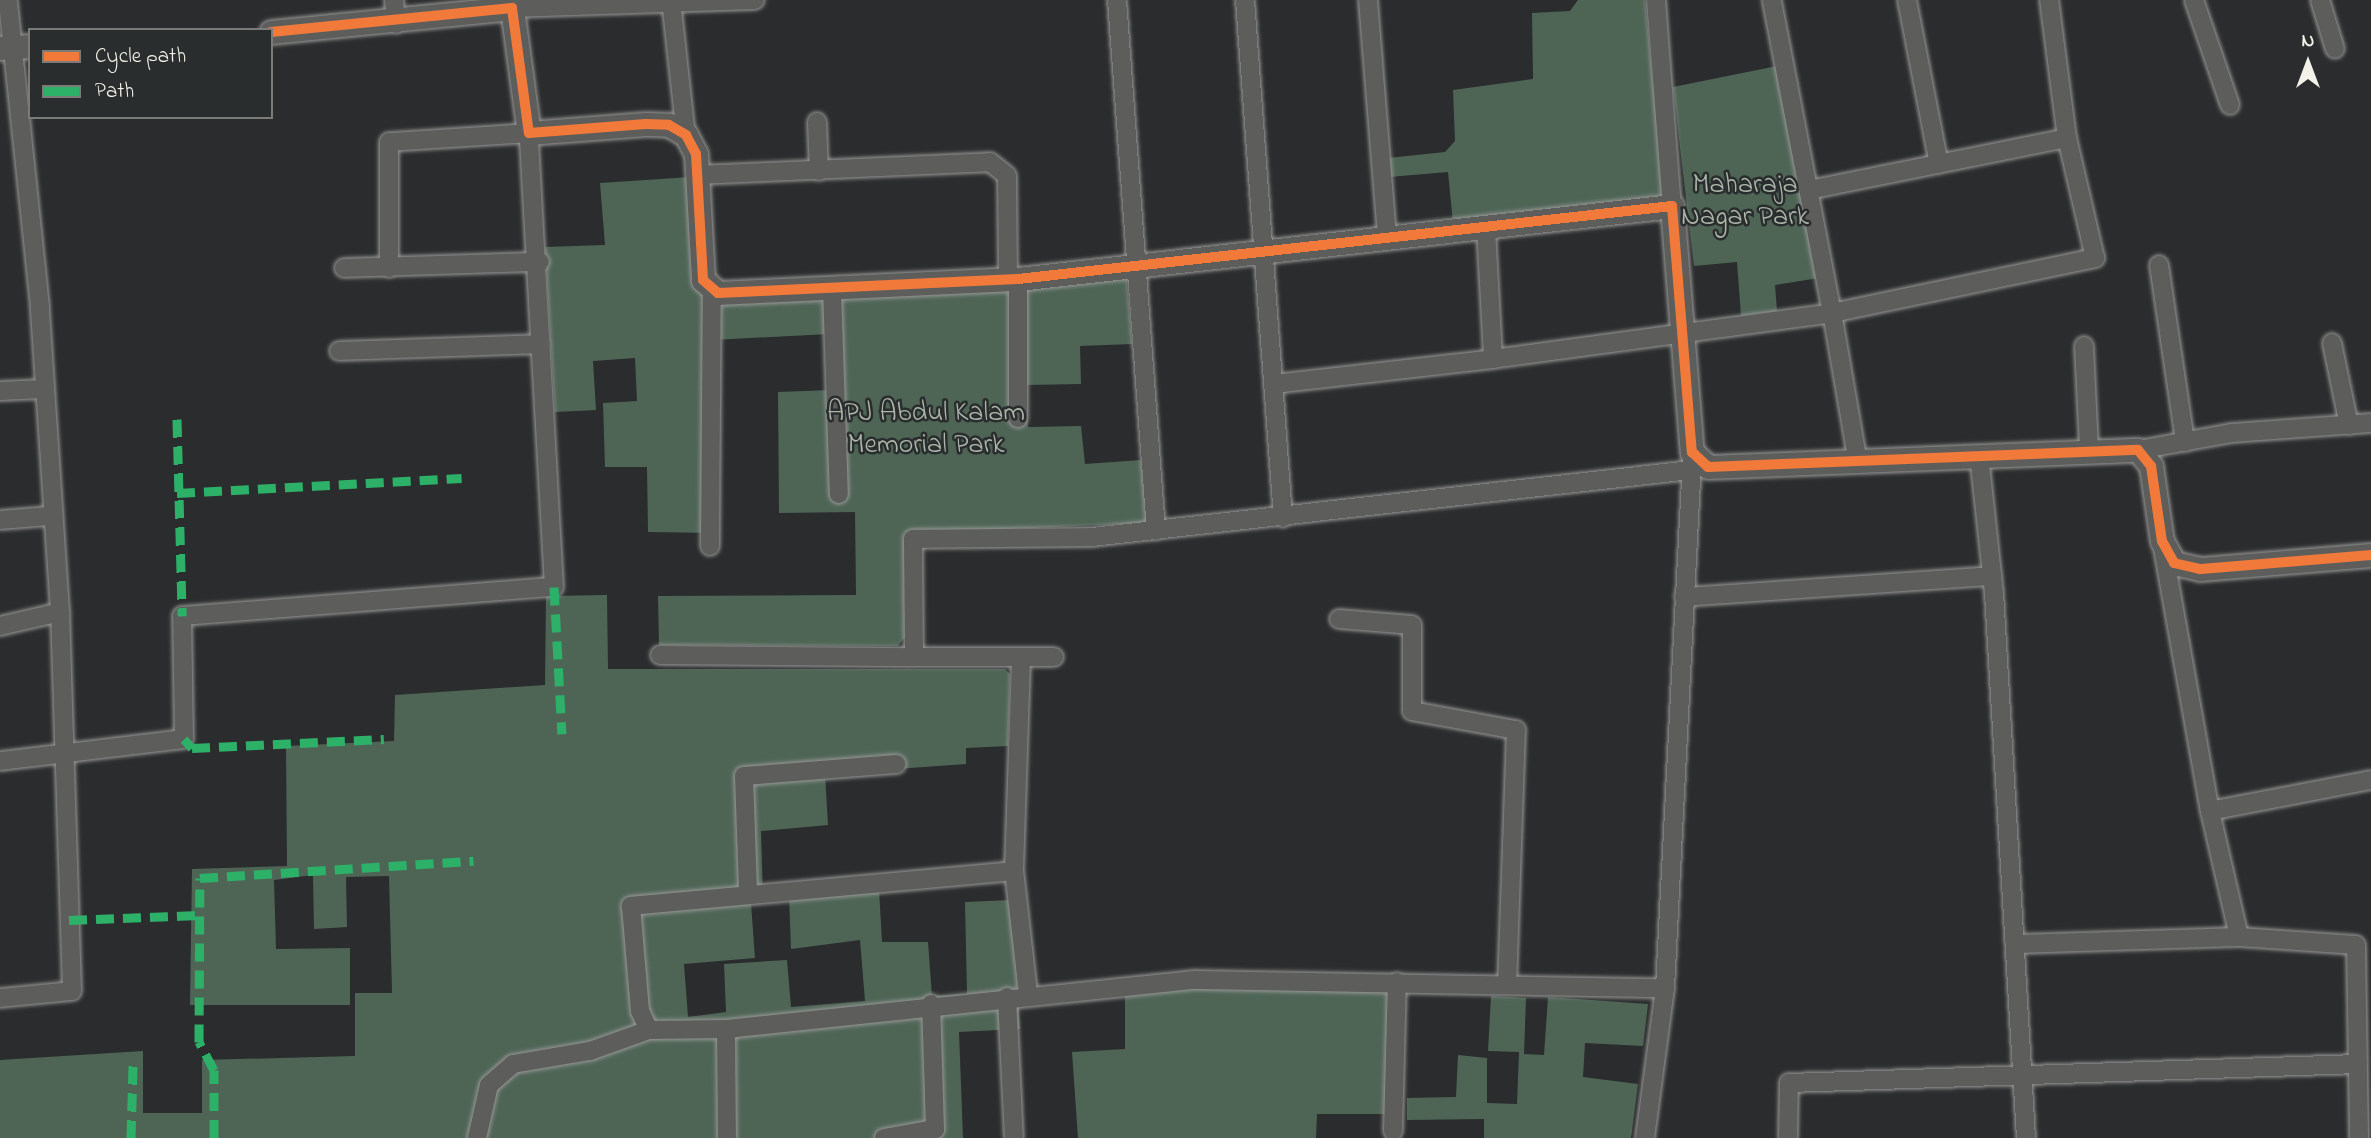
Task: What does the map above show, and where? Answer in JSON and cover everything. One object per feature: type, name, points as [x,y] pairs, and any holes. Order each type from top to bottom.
[{"type":"street","points":[[0,998],[72,991],[61,751],[60,612],[49,516],[43,388],[8,0]]},
{"type":"street","points":[[394,0],[396,24]]},
{"type":"street","points":[[273,32],[396,24],[511,4],[755,0]]},
{"type":"street","points":[[1117,0],[1139,265],[1156,531]]},
{"type":"street","points":[[1245,0],[1266,251],[1283,518]]},
{"type":"street","points":[[1368,0],[1387,239]]},
{"type":"street","points":[[1645,1138],[1665,988],[1692,461],[1656,0]]},
{"type":"street","points":[[1772,0],[1858,463]]},
{"type":"street","points":[[1907,0],[1939,164]]},
{"type":"street","points":[[1274,384],[1493,359],[1832,313],[2095,258],[2067,138],[2049,0]]},
{"type":"street","points":[[2320,0],[2335,49]]},
{"type":"street","points":[[671,2],[686,135],[697,175],[703,280],[718,293],[1013,279],[1672,206]]},
{"type":"street","points":[[2199,2],[2230,105]]},
{"type":"street","points":[[0,761],[61,751],[184,740],[182,616],[554,587],[541,344],[540,262],[529,133],[511,4]]},
{"type":"street","points":[[817,122],[819,172]]},
{"type":"street","points":[[389,268],[389,142],[646,124],[669,125],[686,135]]},
{"type":"street","points":[[1809,190],[2067,138]]},
{"type":"street","points":[[697,175],[819,172],[990,162],[1002,167],[1013,279],[1018,418]]},
{"type":"street","points":[[1486,228],[1493,359]]},
{"type":"street","points":[[344,268],[540,262]]},
{"type":"street","points":[[2159,265],[2185,442]]},
{"type":"street","points":[[710,545],[712,288]]},
{"type":"street","points":[[832,288],[839,494]]},
{"type":"street","points":[[2332,343],[2349,425]]},
{"type":"street","points":[[339,351],[541,344]]},
{"type":"street","points":[[2084,346],[2089,449]]},
{"type":"street","points":[[0,391],[43,388]]},
{"type":"street","points":[[914,657],[913,538],[1156,531],[1283,518],[1692,461],[1708,467],[1734,471],[2089,449],[2138,450],[2185,442],[2371,423]]},
{"type":"street","points":[[2138,450],[2151,466],[2210,811],[2239,937]]},
{"type":"street","points":[[1979,456],[1992,576],[2017,944],[2026,1138]]},
{"type":"street","points":[[0,520],[49,516]]},
{"type":"street","points":[[2162,541],[2174,563],[2200,569],[2371,555]]},
{"type":"street","points":[[1684,597],[1992,576]]},
{"type":"street","points":[[0,626],[60,612]]},
{"type":"street","points":[[1339,619],[1412,625],[1412,711],[1516,730],[1507,984]]},
{"type":"street","points":[[660,655],[1054,657]]},
{"type":"street","points":[[1021,657],[1014,871],[1028,992]]},
{"type":"street","points":[[748,890],[744,776],[897,764]]},
{"type":"street","points":[[2210,811],[2371,780]]},
{"type":"street","points":[[649,1030],[640,1011],[631,906],[748,890],[1014,871]]},
{"type":"street","points":[[2017,944],[2239,937],[2356,945],[2359,1138]]},
{"type":"street","points":[[477,1138],[489,1085],[513,1064],[590,1051],[649,1030],[726,1029],[1007,997],[1028,992],[1194,979],[1665,988]]},
{"type":"street","points":[[1393,1130],[1397,982]]},
{"type":"street","points":[[1007,997],[1014,1138]]},
{"type":"street","points":[[884,1138],[935,1129],[931,1004]]},
{"type":"street","points":[[726,1029],[727,1138]]},
{"type":"street","points":[[1788,1138],[1789,1083],[2023,1072],[2358,1064]]},
{"type":"green space","points":[[1578,0],[1645,0],[1664,201],[1453,223],[1448,172],[1389,177],[1388,158],[1445,152],[1455,141],[1453,90],[1533,79],[1532,13],[1570,11]]},
{"type":"green space","name":"Maharaja Nagar Park","points":[[1777,66],[1819,278],[1775,285],[1777,311],[1741,316],[1737,262],[1694,266],[1673,87]]},
{"type":"green space","name":"APJ Abdul Kalam Memorial Park","points":[[691,177],[712,300],[1126,273],[1132,344],[1080,346],[1081,384],[1026,385],[1028,427],[1081,426],[1085,464],[1141,460],[1147,523],[905,533],[905,637],[898,646],[659,645],[658,596],[856,595],[855,512],[779,513],[778,392],[832,390],[829,334],[713,340],[715,533],[648,532],[647,467],[605,467],[603,403],[637,401],[635,358],[593,361],[596,410],[555,412],[545,247],[605,245],[600,183]]},
{"type":"green space","points":[[607,595],[608,669],[1005,669],[1010,674],[1008,746],[966,748],[966,764],[825,774],[828,825],[761,831],[763,899],[751,903],[755,958],[684,964],[688,1017],[726,1012],[724,964],[787,960],[791,1007],[865,1001],[860,940],[791,949],[789,897],[879,889],[882,942],[928,942],[932,996],[967,994],[965,902],[1012,900],[1020,1029],[959,1032],[963,1138],[0,1138],[0,1060],[143,1051],[143,1113],[202,1113],[202,1060],[355,1056],[355,993],[392,993],[389,876],[346,877],[347,927],[314,929],[313,875],[274,880],[276,949],[350,948],[350,1005],[190,1005],[192,869],[287,866],[286,746],[394,741],[395,695],[545,685],[546,596]]},
{"type":"green space","points":[[1199,986],[1390,987],[1388,1114],[1317,1114],[1316,1138],[1078,1138],[1072,1052],[1125,1049],[1125,995]]},
{"type":"green space","points":[[1491,996],[1526,998],[1524,1054],[1544,1055],[1548,997],[1648,1004],[1643,1046],[1585,1043],[1583,1077],[1638,1084],[1631,1138],[1484,1138],[1484,1119],[1407,1120],[1407,1098],[1456,1097],[1458,1055],[1487,1058],[1487,1103],[1517,1104],[1519,1052],[1488,1051]]},
{"type":"marked path","points":[[177,419],[182,616]]},
{"type":"marked path","points":[[177,493],[462,478]]},
{"type":"marked path","points":[[554,587],[562,734]]},
{"type":"marked path","points":[[184,739],[192,748],[384,739]]},
{"type":"marked path","points":[[214,1138],[214,1070],[199,1042],[200,878],[473,861]]},
{"type":"marked path","points":[[69,920],[200,915]]},
{"type":"marked path","points":[[131,1138],[133,1065]]},
{"type":"cycle path","points":[[273,32],[512,8],[529,133],[646,124],[669,125],[686,135],[696,154],[703,280],[718,293],[1018,279],[1672,206],[1692,452],[1708,467],[2138,450],[2151,466],[2162,541],[2174,563],[2200,569],[2371,555]]}]
